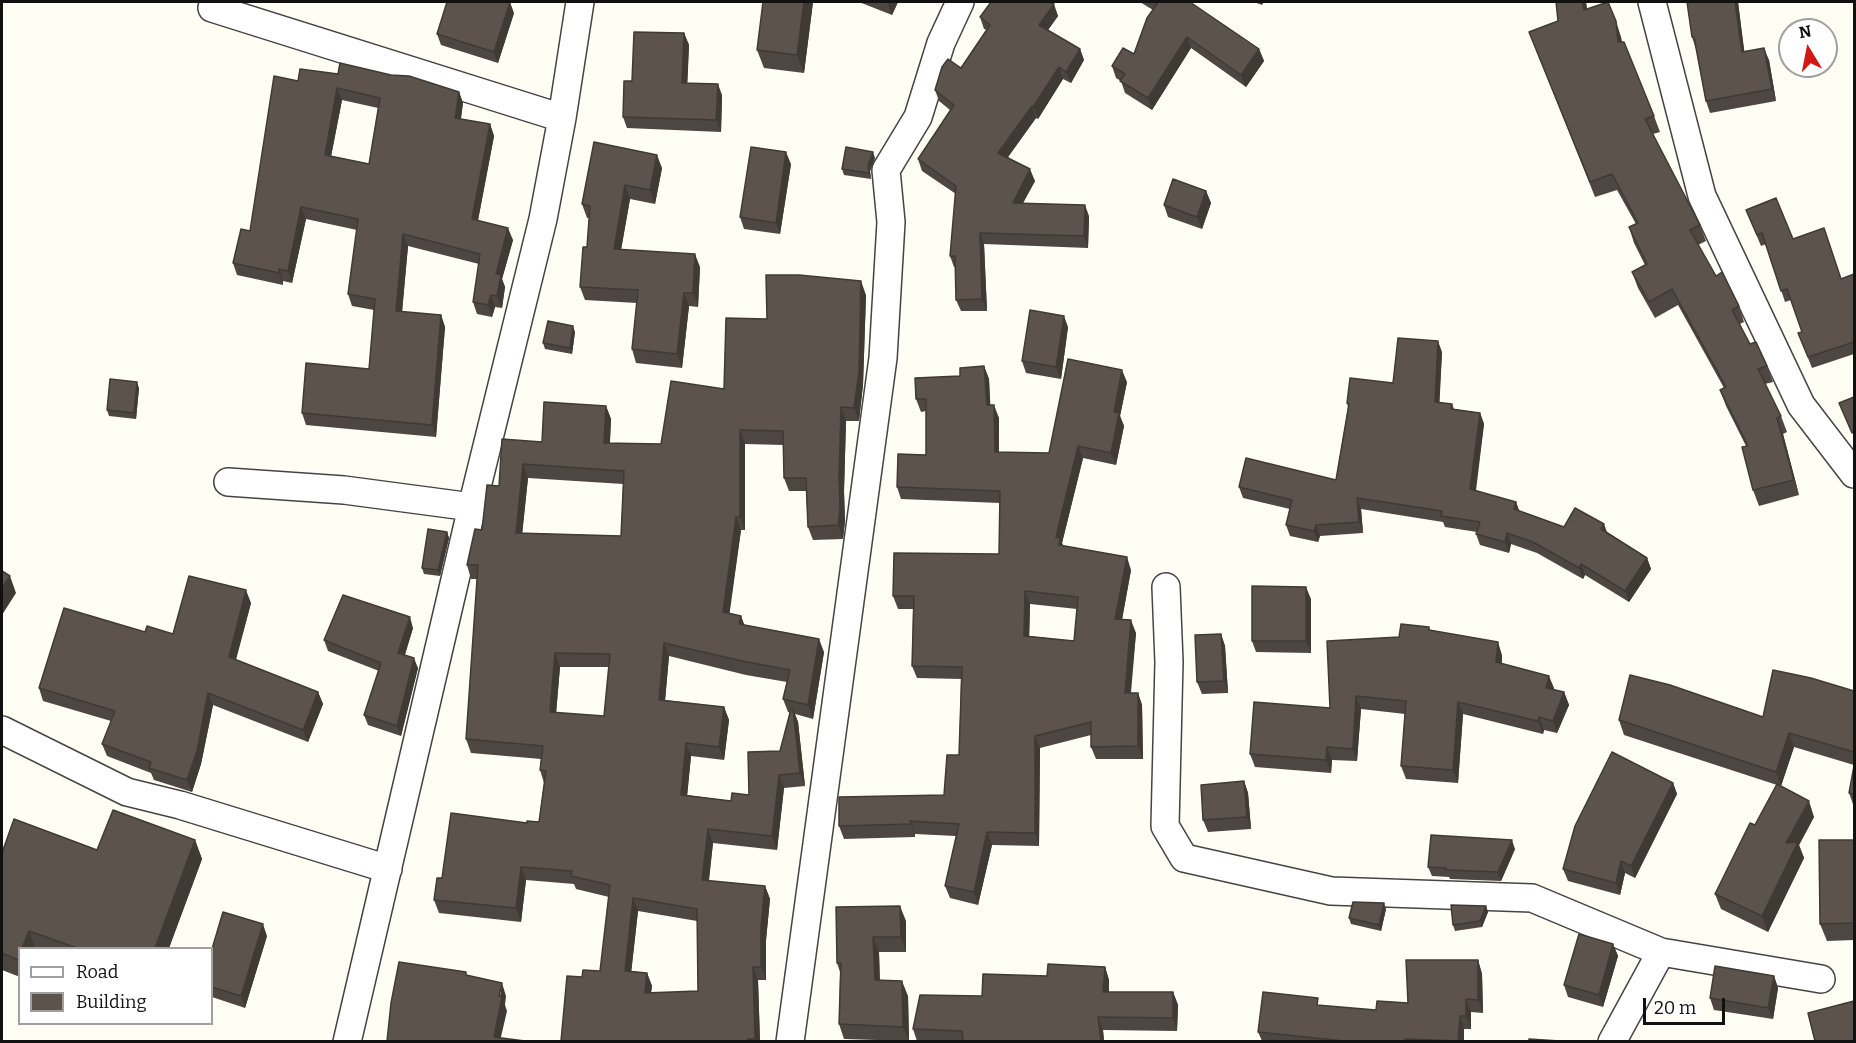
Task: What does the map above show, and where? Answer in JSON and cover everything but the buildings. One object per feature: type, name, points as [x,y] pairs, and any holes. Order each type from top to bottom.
[{"type":"street","points":[[347,1041],[472,507],[543,219],[580,2]]},
{"type":"street","points":[[790,1041],[883,358],[891,222],[886,170],[918,117],[941,43],[960,2]]},
{"type":"street","points":[[1652,2],[1702,196],[1801,405],[1854,474]]},
{"type":"street","points":[[212,8],[562,118]]},
{"type":"street","points":[[228,482],[344,490],[472,507]]},
{"type":"street","points":[[1166,587],[1169,662],[1165,826],[1184,858],[1331,891],[1532,898],[1661,952],[1821,979]]},
{"type":"street","points":[[2,730],[127,792],[180,805],[388,869]]},
{"type":"street","points":[[1612,1041],[1661,952]]}]
